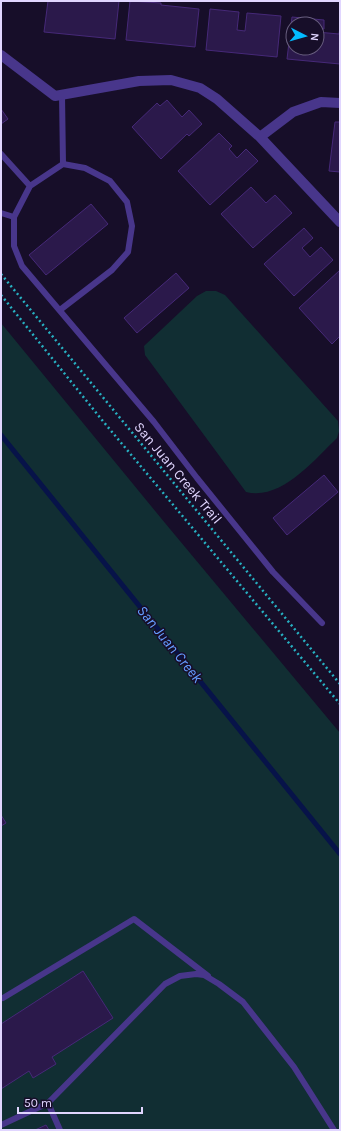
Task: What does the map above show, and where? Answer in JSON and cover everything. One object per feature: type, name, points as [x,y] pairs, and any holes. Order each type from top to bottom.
[{"type":"street","points":[[1,55],[55,96],[139,81],[171,80],[200,88],[217,99],[260,137],[340,222]]},
{"type":"street","points":[[260,137],[293,112],[321,102],[340,103]]},
{"type":"lane","points":[[62,95],[63,164]]},
{"type":"lane","points":[[1,154],[30,186]]},
{"type":"lane","points":[[60,310],[112,270],[128,252],[132,226],[127,202],[110,181],[85,168],[63,164],[30,186],[14,217],[14,246],[22,266],[154,422],[273,572],[322,623]]},
{"type":"lane","points":[[1,212],[14,217]]},
{"type":"lane","points":[[2,998],[134,919],[243,1002],[294,1067],[334,1130]]},
{"type":"lane","points":[[1,1125],[48,1103],[165,984],[180,976],[196,974],[204,975],[219,984]]},
{"type":"lane","points":[[48,1103],[60,1130]]},
{"type":"path","name":"San Juan Creek Trail","points":[[1,274],[340,684]]},
{"type":"path","name":"San Juan Creek Trail","points":[[1,295],[102,420],[340,704]]},
{"type":"green space","points":[[206,291],[216,291],[225,295],[338,421],[339,431],[337,438],[296,477],[284,485],[272,490],[259,493],[246,492],[145,355],[144,346],[197,296]]},
{"type":"green space","points":[[1,323],[340,733],[340,1130],[1,1130]]},
{"type":"building","points":[[48,1],[119,1],[115,39],[44,32]]},
{"type":"building","points":[[130,1],[161,3],[161,5],[199,9],[195,47],[126,40]]},
{"type":"building","points":[[210,9],[239,12],[237,30],[245,31],[247,13],[281,16],[277,57],[206,50]]},
{"type":"building","points":[[340,26],[340,64],[287,59],[287,56],[325,56],[325,33],[339,34]]},
{"type":"building","points":[[167,100],[182,117],[189,110],[202,124],[189,136],[187,134],[161,159],[132,127],[157,103],[160,106]]},
{"type":"building","points":[[1,109],[8,119],[1,124]]},
{"type":"building","points":[[335,122],[340,122],[340,172],[329,171]]},
{"type":"building","points":[[219,133],[232,146],[229,149],[237,158],[246,149],[258,161],[210,205],[178,171]]},
{"type":"building","points":[[251,187],[266,203],[275,195],[292,213],[253,248],[221,214]]},
{"type":"building","points":[[91,204],[108,224],[46,275],[29,255]]},
{"type":"building","points":[[304,228],[313,238],[302,248],[310,257],[321,247],[333,260],[294,296],[264,264]]},
{"type":"building","points":[[340,270],[340,336],[332,344],[299,308]]},
{"type":"building","points":[[176,273],[189,288],[137,333],[124,318]]},
{"type":"building","points":[[324,475],[338,492],[287,535],[273,518]]},
{"type":"building","points":[[1,815],[6,823],[1,826]]},
{"type":"building","points":[[83,971],[113,1018],[52,1057],[56,1064],[33,1078],[29,1071],[1,1089],[1,1024]]},
{"type":"building","points":[[46,1125],[49,1130],[35,1130]]},
{"type":"waterway","name":"San Juan Creek","points":[[1,435],[340,854]]}]
